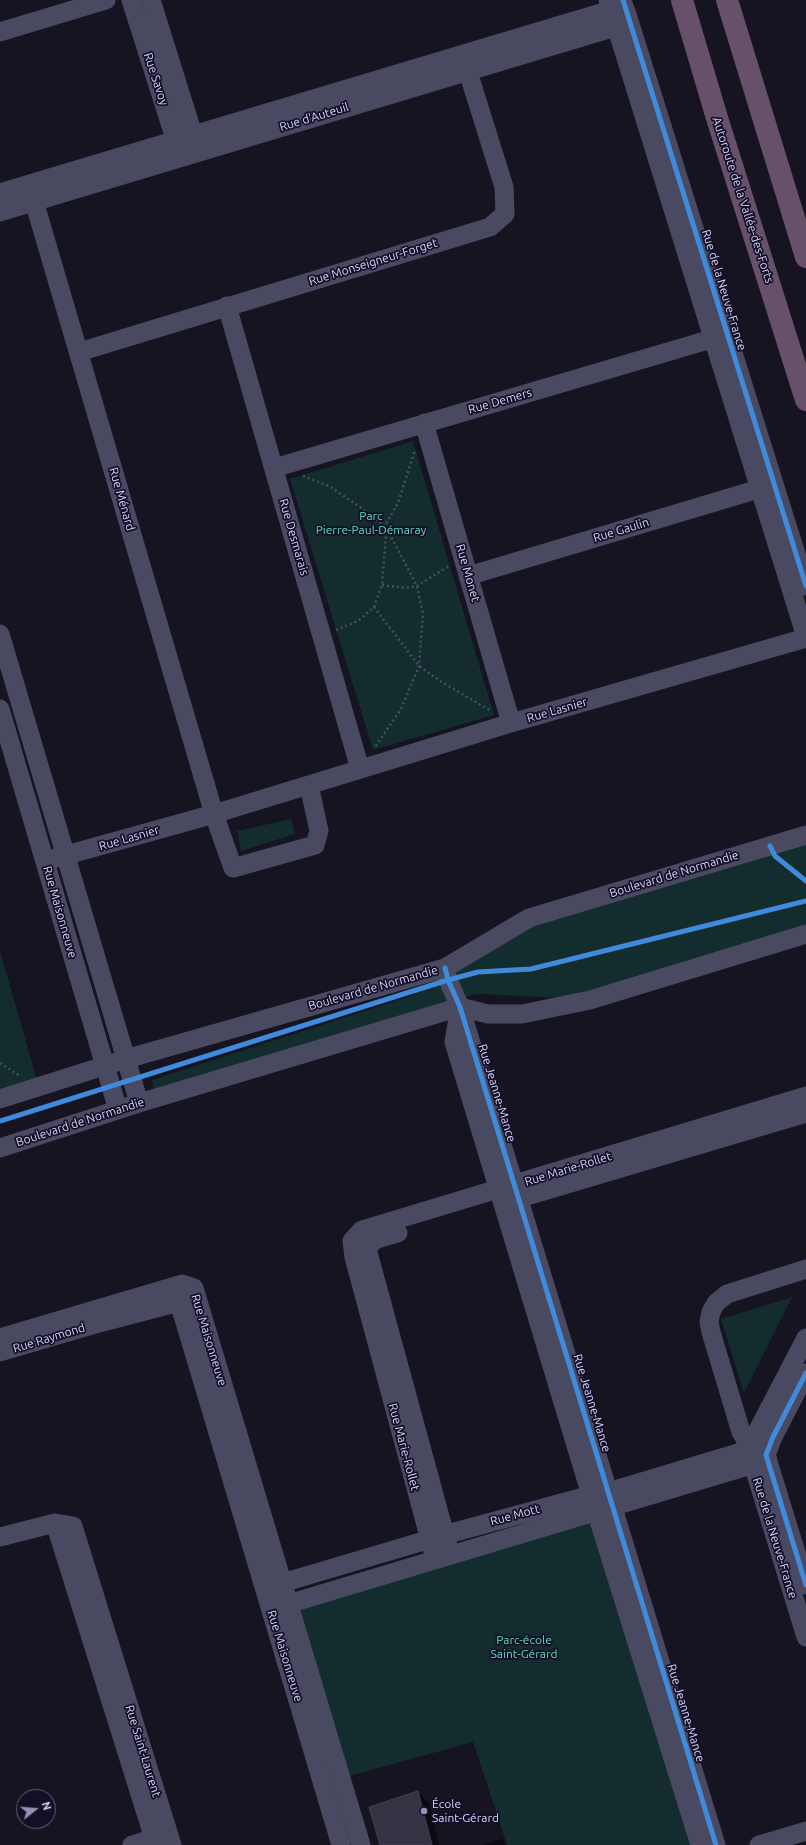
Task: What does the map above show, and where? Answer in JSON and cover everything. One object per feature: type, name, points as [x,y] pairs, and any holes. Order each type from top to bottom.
[{"type":"highway","name":"Autoroute de la Vallée-des-Forts","points":[[682,0],[717,118],[806,400]]},
{"type":"highway","points":[[727,0],[806,257]]},
{"type":"street","points":[[0,32],[106,0]]},
{"type":"street","name":"Rue Savoy","points":[[131,0],[187,146]]},
{"type":"street","name":"Rue Savoy","points":[[151,0],[187,146]]},
{"type":"street","name":"Rue d'Auteuil","points":[[0,212],[32,193],[465,62],[618,11]]},
{"type":"street","name":"Rue de la Neuve-France","points":[[618,11],[767,487],[806,638]]},
{"type":"street","name":"Rue Monseigneur-Forget","points":[[79,352],[490,227],[505,214],[504,187],[465,62]]},
{"type":"street","name":"Rue d'Auteuil","points":[[0,193],[32,193]]},
{"type":"street","name":"Rue Ménard","points":[[32,193],[214,814]]},
{"type":"street","name":"Rue Desmarais","points":[[227,306],[276,467],[360,769]]},
{"type":"street","name":"Rue Demers","points":[[276,467],[720,337]]},
{"type":"street","name":"Rue Monet","points":[[424,423],[511,724]]},
{"type":"street","name":"Rue de la Neuve-France","points":[[767,487],[806,586]]},
{"type":"street","name":"Rue Gaulin","points":[[468,576],[767,487]]},
{"type":"street","name":"Rue Maisonneuve","points":[[0,634],[139,1103]]},
{"type":"street","name":"Rue Lasnier","points":[[45,861],[214,814],[511,724],[806,638]]},
{"type":"street","name":"Rue Maisonneuve","points":[[22,708],[1,712],[118,1110]]},
{"type":"street","points":[[214,814],[233,868],[315,845],[319,831],[309,785]]},
{"type":"street","name":"Boulevard de Normandie","points":[[0,1099],[126,1059],[445,968],[529,918],[806,835]]},
{"type":"street","name":"Boulevard de Normandie","points":[[0,1148],[139,1103],[460,1008],[488,1014],[522,1014],[590,1000],[806,934]]},
{"type":"street","name":"Rue Jeanne-Mance","points":[[445,968],[448,980],[460,1008],[509,1194],[602,1501],[700,1845]]},
{"type":"street","name":"Rue Marie-Rollet","points":[[443,1558],[354,1257],[359,1245],[362,1230],[509,1194],[745,1123],[806,1096]]},
{"type":"street","name":"Rue Marie-Rollet","points":[[745,1123],[806,1113]]},
{"type":"street","name":"Rue de la Neuve-France","points":[[806,1269],[727,1294],[716,1303],[711,1312],[709,1322],[741,1432],[760,1456],[806,1586]]},
{"type":"street","name":"Rue Raymond","points":[[0,1352],[182,1284],[194,1288]]},
{"type":"street","name":"Rue Maisonneuve","points":[[341,1845],[179,1302],[194,1288],[361,1845]]},
{"type":"street","name":"Rue Raymond","points":[[0,1338],[97,1316],[179,1302]]},
{"type":"street","points":[[760,1456],[754,1438],[806,1338]]},
{"type":"street","points":[[760,1456],[806,1373]]},
{"type":"street","name":"Rue de la Neuve-France","points":[[760,1456],[805,1629]]},
{"type":"street","name":"Rue Mott","points":[[265,1589],[436,1537],[602,1501],[760,1456]]},
{"type":"street","name":"Rue Jeanne-Mance","points":[[602,1501],[716,1845]]},
{"type":"street","name":"Rue Mott","points":[[271,1609],[443,1558],[602,1501]]},
{"type":"street","name":"Rue Saint-Laurent","points":[[0,1537],[64,1524],[162,1841]]},
{"type":"street","points":[[329,1804],[348,1798]]},
{"type":"street","points":[[760,1845],[806,1831]]},
{"type":"street","points":[[132,1845],[162,1841]]},
{"type":"path","points":[[322,636],[358,621],[374,607],[382,585],[386,527],[398,503],[424,423]]},
{"type":"path","points":[[276,467],[329,486],[386,527],[417,586],[423,614],[419,666],[402,709],[360,769]]},
{"type":"path","points":[[382,585],[406,588],[417,586],[463,558]]},
{"type":"path","points":[[374,607],[419,666],[440,681],[511,724]]},
{"type":"green space","name":"Parc Pierre-Paul-Démaray","points":[[413,441],[494,715],[373,750],[290,479]]},
{"type":"green space","points":[[291,819],[295,834],[241,851],[237,831]]},
{"type":"green space","points":[[806,844],[806,926],[565,998],[477,994],[404,1014],[155,1098],[152,1080],[414,995],[534,925]]},
{"type":"green space","points":[[0,951],[39,1087],[0,1099]]},
{"type":"green space","points":[[792,1297],[744,1393],[721,1319]]},
{"type":"green space","name":"Parc-école Saint-Gérard","points":[[595,1513],[701,1845],[507,1845],[473,1742],[342,1778],[289,1603]]},
{"type":"building","name":"École Saint-Gérard","points":[[418,1791],[432,1845],[380,1845],[369,1807]]},
{"type":"cycle path","points":[[623,0],[806,586]]},
{"type":"cycle path","points":[[770,846],[775,856],[806,881]]},
{"type":"cycle path","points":[[0,1121],[448,980],[478,972],[531,969],[806,901]]},
{"type":"cycle path","points":[[445,968],[448,980],[460,1007],[716,1845]]},
{"type":"cycle path","points":[[806,1373],[773,1437],[766,1455],[806,1585]]},
{"type":"place","name":"École Saint-Gérard","points":[[424,1811]]}]
